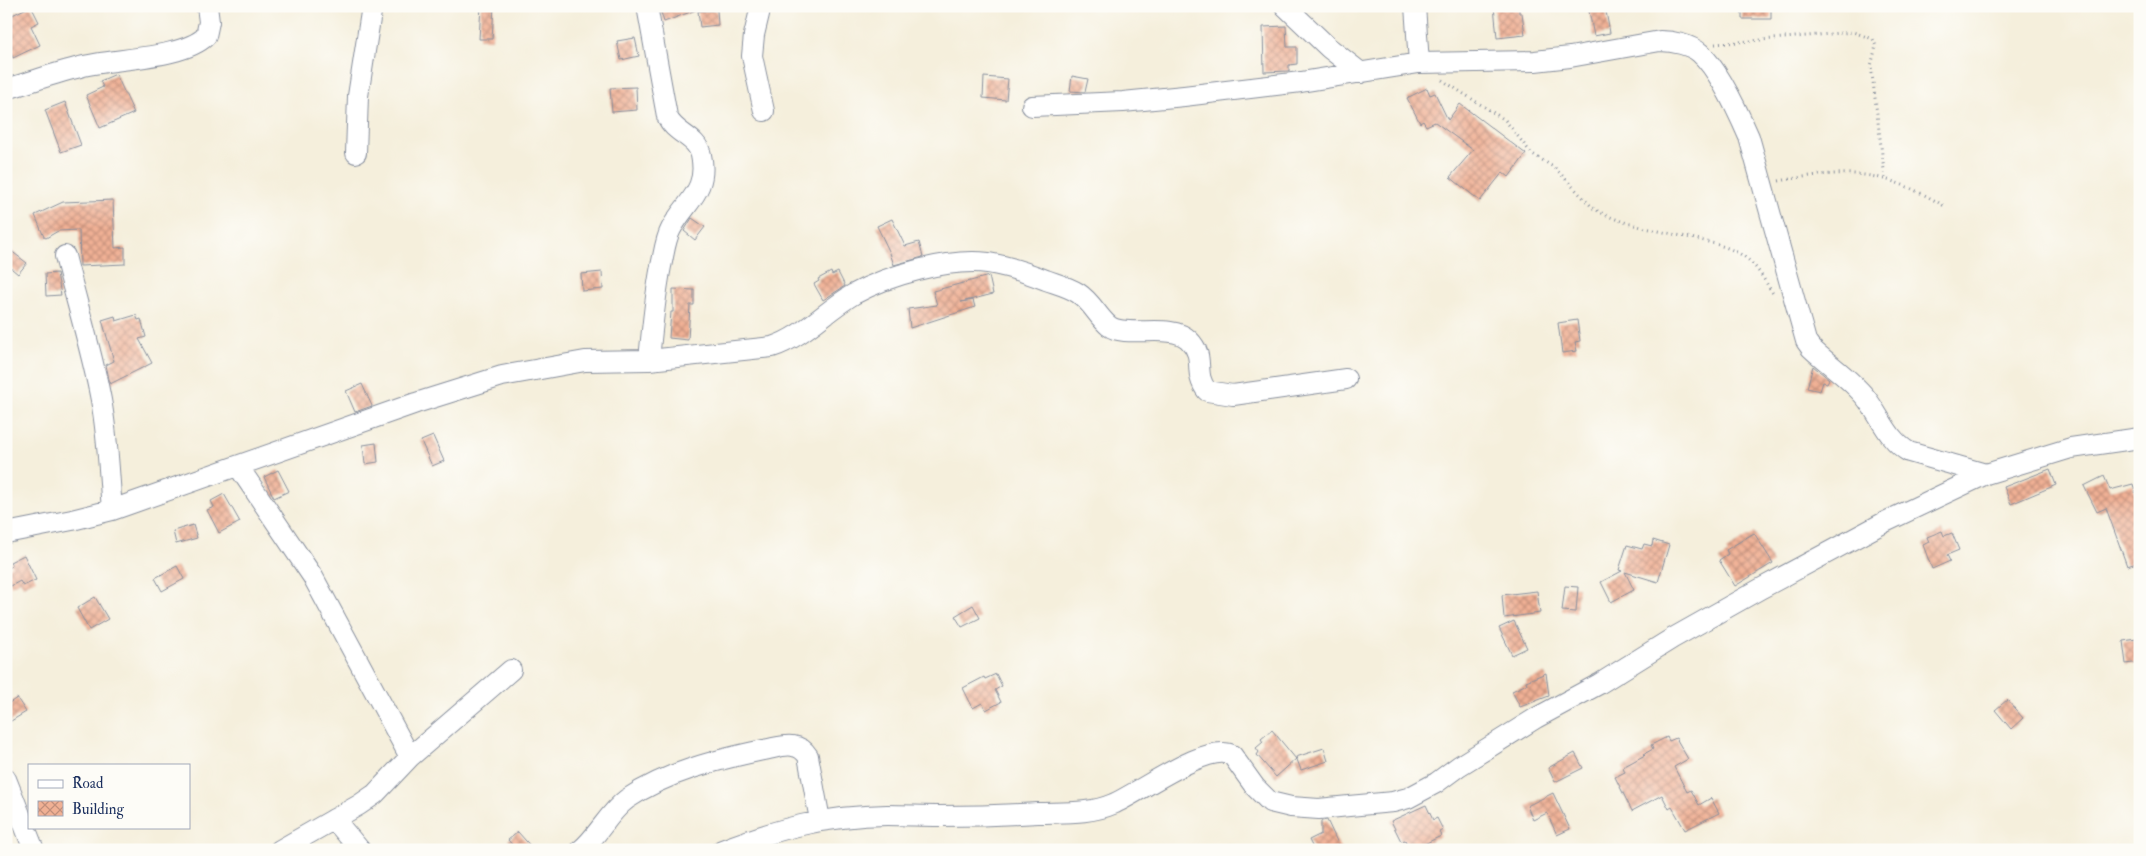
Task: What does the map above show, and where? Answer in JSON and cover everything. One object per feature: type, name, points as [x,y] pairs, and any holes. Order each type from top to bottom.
[{"type":"street","points":[[6,89],[81,66],[170,52],[193,45],[206,36],[209,22],[207,6]]},
{"type":"street","points":[[356,153],[358,96],[372,6]]},
{"type":"street","points":[[647,6],[667,116],[674,128],[690,138],[697,146],[701,153],[703,166],[699,189],[670,230],[666,244],[652,318],[649,360]]},
{"type":"street","points":[[761,6],[754,34],[752,56],[764,111]]},
{"type":"street","points":[[1285,6],[1329,48],[1361,73]]},
{"type":"street","points":[[1415,6],[1419,62]]},
{"type":"street","points":[[1032,106],[1123,102],[1184,96],[1361,73],[1419,62],[1535,61],[1580,56],[1660,40],[1671,41],[1687,47],[1700,53],[1736,106],[1749,137],[1806,341],[1811,348],[1867,399],[1885,430],[1898,446],[1909,452],[1986,474]]},
{"type":"street","points":[[65,256],[93,359],[102,402],[108,449],[112,510]]},
{"type":"street","points":[[6,533],[112,510],[416,403],[502,376],[585,361],[649,360],[772,347],[788,342],[832,308],[855,294],[913,272],[961,262],[988,263],[1008,267],[1077,292],[1091,303],[1110,327],[1122,332],[1171,332],[1187,337],[1200,354],[1199,376],[1207,391],[1233,395],[1346,379]]},
{"type":"street","points":[[722,850],[759,836],[820,820],[887,815],[939,816],[1083,812],[1111,805],[1182,765],[1215,753],[1228,753],[1232,756],[1255,787],[1270,802],[1291,807],[1350,806],[1393,802],[1408,798],[1436,783],[1467,760],[1536,718],[1600,684],[1673,638],[1885,522],[1986,474],[2071,448],[2140,438]]},
{"type":"street","points":[[238,466],[313,577],[410,757]]},
{"type":"street","points":[[280,850],[375,794],[410,757],[511,670]]},
{"type":"street","points":[[581,850],[589,843],[611,814],[626,800],[643,789],[675,775],[721,759],[791,745],[803,749],[808,756],[820,820]]},
{"type":"street","points":[[6,779],[34,850]]},
{"type":"street","points":[[334,819],[360,850]]},
{"type":"path","points":[[1687,47],[1853,32],[1873,39],[1876,46],[1871,66],[1885,178]]},
{"type":"path","points":[[1419,62],[1453,88],[1505,120],[1531,153],[1554,168],[1593,208],[1628,222],[1718,244],[1732,250],[1746,258],[1778,300]]},
{"type":"path","points":[[1762,184],[1810,176],[1851,173],[1885,178],[1920,192],[1946,207]]},
{"type":"building","points":[[31,6],[39,22],[31,26],[40,45],[13,58],[6,44],[6,18]]},
{"type":"building","points":[[481,6],[494,6],[492,39],[479,39]]},
{"type":"building","points":[[659,6],[701,6],[701,8],[664,22]]},
{"type":"building","points":[[1494,6],[1519,6],[1519,13],[1522,13],[1525,35],[1497,38]]},
{"type":"building","points":[[1588,6],[1605,6],[1610,33],[1594,36]]},
{"type":"building","points":[[1742,6],[1771,6],[1771,19],[1742,19]]},
{"type":"building","points":[[717,10],[718,25],[700,27],[698,11]]},
{"type":"building","points":[[1286,26],[1287,47],[1297,47],[1297,64],[1289,65],[1289,71],[1264,72],[1263,27]]},
{"type":"building","points":[[635,38],[639,56],[621,60],[617,41]]},
{"type":"building","points":[[116,74],[134,113],[100,128],[86,95],[103,87],[100,81]]},
{"type":"building","points":[[1072,76],[1088,79],[1085,92],[1070,91]]},
{"type":"building","points":[[984,77],[1008,79],[1006,100],[983,98]]},
{"type":"building","points":[[636,87],[637,110],[612,112],[610,88]]},
{"type":"building","points":[[1427,88],[1430,95],[1435,93],[1448,120],[1460,104],[1526,154],[1509,177],[1503,172],[1480,201],[1450,177],[1473,150],[1435,122],[1426,126],[1423,121],[1420,123],[1407,98]]},
{"type":"building","points":[[65,102],[81,145],[61,152],[45,110]]},
{"type":"building","points":[[113,200],[115,248],[125,247],[125,264],[80,266],[79,230],[58,231],[46,238],[35,215],[63,202]]},
{"type":"building","points":[[692,218],[705,227],[695,240],[684,231]]},
{"type":"building","points":[[892,219],[905,246],[919,242],[923,257],[894,265],[877,226]]},
{"type":"building","points":[[6,247],[27,263],[18,274],[6,264]]},
{"type":"building","points":[[602,272],[603,289],[582,291],[581,274]]},
{"type":"building","points":[[831,272],[832,275],[838,272],[845,286],[823,300],[814,284],[819,281],[818,279]]},
{"type":"building","points":[[57,273],[61,295],[46,296],[45,274]]},
{"type":"building","points":[[989,276],[993,294],[961,302],[973,300],[975,307],[910,328],[908,309],[937,305],[933,291]]},
{"type":"building","points":[[673,289],[694,290],[694,305],[690,305],[688,340],[669,338],[671,312],[673,312]]},
{"type":"building","points":[[136,315],[138,320],[141,319],[146,337],[139,339],[152,363],[110,384],[106,365],[114,361],[102,320],[115,316],[116,321]]},
{"type":"building","points":[[1577,320],[1580,341],[1575,342],[1577,351],[1562,353],[1558,323]]},
{"type":"building","points":[[1813,366],[1829,379],[1827,383],[1823,382],[1820,391],[1807,388]]},
{"type":"building","points":[[362,384],[372,406],[355,412],[346,391]]},
{"type":"building","points":[[433,436],[444,461],[432,466],[421,441]]},
{"type":"building","points":[[376,443],[378,462],[365,464],[363,445]]},
{"type":"building","points":[[2050,469],[2056,485],[2011,504],[2004,487]]},
{"type":"building","points":[[278,470],[289,491],[274,498],[264,477]]},
{"type":"building","points":[[2104,476],[2110,490],[2133,484],[2140,510],[2140,562],[2127,566],[2106,508],[2097,512],[2084,486]]},
{"type":"building","points":[[224,494],[240,522],[219,533],[207,510],[214,507],[211,501]]},
{"type":"building","points":[[193,525],[197,538],[176,544],[173,531]]},
{"type":"building","points":[[1942,531],[1944,536],[1952,533],[1959,550],[1947,555],[1950,561],[1932,569],[1923,545],[1929,542],[1927,537]]},
{"type":"building","points":[[1754,533],[1773,563],[1735,586],[1719,560],[1728,554],[1726,550]]},
{"type":"building","points":[[1653,540],[1669,545],[1658,582],[1625,572],[1634,590],[1611,602],[1601,582],[1622,571],[1619,570],[1627,545],[1642,549],[1644,544],[1652,546]]},
{"type":"building","points":[[24,555],[36,580],[23,586],[20,581],[11,586],[6,576],[6,569],[12,566],[10,562]]},
{"type":"building","points":[[177,566],[184,579],[162,591],[155,578]]},
{"type":"building","points":[[1565,586],[1578,587],[1576,612],[1562,611]]},
{"type":"building","points":[[1537,591],[1540,613],[1504,618],[1502,595]]},
{"type":"building","points":[[95,597],[108,619],[89,630],[77,608]]},
{"type":"building","points":[[973,605],[980,618],[962,627],[955,616]]},
{"type":"building","points":[[1514,621],[1527,648],[1512,655],[1499,628]]},
{"type":"building","points":[[2137,639],[2137,642],[2140,642],[2140,662],[2126,664],[2123,641]]},
{"type":"building","points":[[1546,673],[1549,696],[1520,707],[1512,691],[1527,684],[1526,681]]},
{"type":"building","points":[[996,674],[1002,686],[995,690],[1001,702],[986,710],[982,703],[973,708],[963,688],[984,677],[985,679]]},
{"type":"building","points":[[17,698],[26,712],[6,724],[6,705]]},
{"type":"building","points":[[2007,700],[2023,718],[2011,729],[1995,710]]},
{"type":"building","points":[[1272,730],[1296,759],[1276,777],[1257,755],[1259,752],[1256,748],[1263,742],[1261,739]]},
{"type":"building","points":[[1667,737],[1669,741],[1676,738],[1688,759],[1674,767],[1687,792],[1691,790],[1699,805],[1711,798],[1719,813],[1685,830],[1672,807],[1669,809],[1662,795],[1632,811],[1615,777],[1625,772],[1623,767],[1653,749],[1651,745]]},
{"type":"building","points":[[1324,748],[1328,761],[1301,770],[1296,757]]},
{"type":"building","points":[[1575,753],[1583,768],[1555,782],[1548,768]]},
{"type":"building","points":[[1553,793],[1570,829],[1557,835],[1547,813],[1533,820],[1527,806]]},
{"type":"building","points":[[1426,805],[1433,820],[1437,818],[1443,830],[1439,832],[1441,836],[1416,848],[1414,844],[1408,846],[1405,840],[1401,841],[1391,821]]},
{"type":"building","points":[[1327,820],[1341,850],[1314,850],[1309,840],[1321,834],[1321,821]]},
{"type":"building","points":[[518,832],[534,850],[517,850],[508,840]]}]
